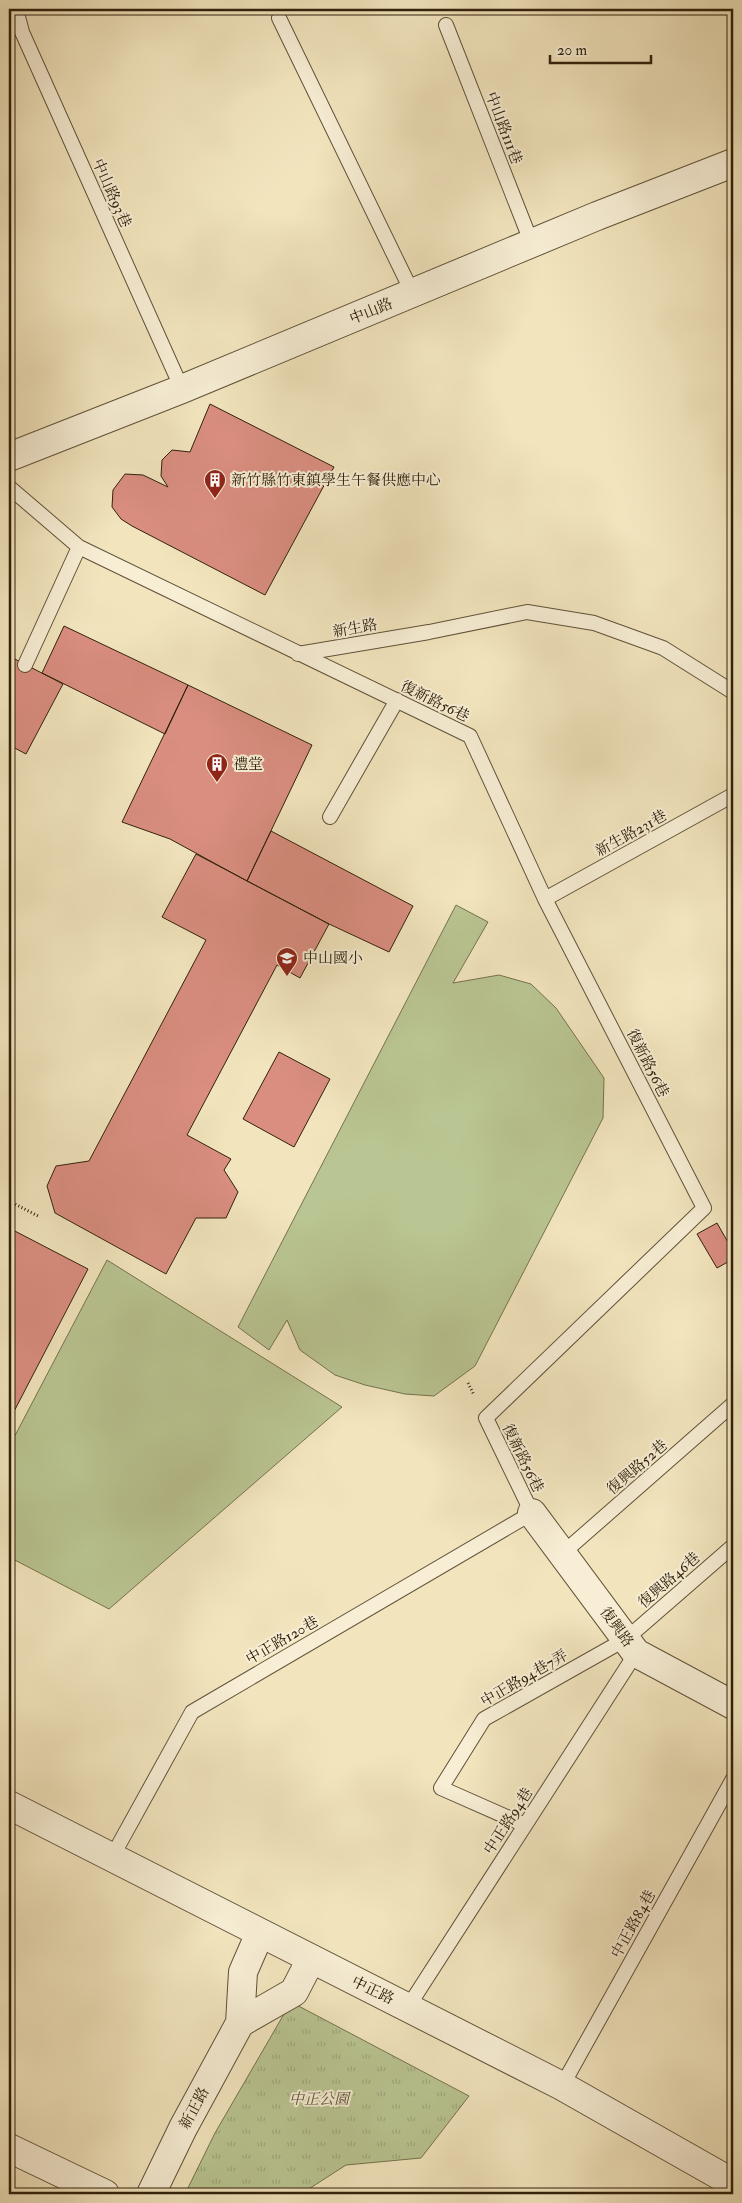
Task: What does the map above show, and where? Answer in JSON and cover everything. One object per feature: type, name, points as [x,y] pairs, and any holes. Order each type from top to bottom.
[{"type":"street","name":"中山路","points":[[9,457],[182,389],[532,244],[733,164]]},
{"type":"street","name":"復興路","points":[[532,1513],[631,1646],[733,1705]]},
{"type":"street","name":"中正路","points":[[9,1805],[562,2086],[733,2183]]},
{"type":"street","name":"新正路","points":[[151,2194],[183,2128],[240,2023],[243,1972],[260,1934]]},
{"type":"street","points":[[240,2023],[294,1992],[311,1959]]},
{"type":"street","points":[[9,2148],[104,2194]]},
{"type":"lane","name":"中山路93巷","points":[[16,9],[22,32],[182,389]]},
{"type":"lane","points":[[278,18],[413,294]]},
{"type":"lane","name":"中山路111巷","points":[[446,25],[532,244]]},
{"type":"lane","points":[[9,486],[79,547],[298,654]]},
{"type":"lane","points":[[25,665],[79,547]]},
{"type":"lane","name":"新生路","points":[[298,654],[430,632],[527,612],[594,624],[663,648],[733,692]]},
{"type":"lane","name":"復新路56巷","points":[[298,654],[470,736],[545,899],[704,1208],[486,1418],[532,1513]]},
{"type":"lane","points":[[330,817],[397,700]]},
{"type":"lane","name":"新生路231巷","points":[[545,899],[733,795]]},
{"type":"lane","name":"復興路52巷","points":[[563,1553],[733,1404]]},
{"type":"lane","name":"中正路120巷","points":[[112,1857],[192,1712],[532,1513]]},
{"type":"lane","name":"復興路46巷","points":[[631,1646],[733,1546]]},
{"type":"lane","name":"中正路94巷","points":[[408,2007],[525,1826],[631,1646]]},
{"type":"lane","name":"中正路94巷7弄","points":[[525,1826],[441,1788],[484,1719],[631,1646]]},
{"type":"lane","name":"中正路84巷","points":[[562,2086],[733,1779]]},
{"type":"path","points":[[9,1201],[40,1217]]},
{"type":"green space","points":[[456,905],[488,922],[453,983],[499,975],[531,984],[556,1008],[604,1078],[603,1118],[475,1366],[434,1396],[405,1394],[365,1385],[335,1375],[300,1350],[287,1320],[269,1350],[238,1327]]},
{"type":"green space","points":[[107,1260],[342,1407],[109,1609],[9,1557],[9,1447]]},
{"type":"green space","name":"中正公園","points":[[291,2002],[469,2096],[421,2158],[346,2165],[301,2194],[185,2194],[215,2133]]},
{"type":"building","name":"新竹縣竹東鎮學生午餐供應中心","points":[[210,404],[334,467],[265,595],[132,526],[121,519],[112,507],[113,490],[125,474],[143,475],[168,487],[161,476],[162,460],[172,450],[190,452]]},
{"type":"building","points":[[64,626],[188,685],[165,734],[42,673]]},
{"type":"building","points":[[9,656],[63,684],[26,754],[9,745]]},
{"type":"building","name":"禮堂","points":[[188,685],[312,745],[247,881],[170,839],[122,822]]},
{"type":"building","points":[[271,831],[413,906],[389,952],[329,924],[247,881]]},
{"type":"building","points":[[196,854],[329,924],[300,978],[277,965],[187,1135],[231,1159],[224,1170],[238,1192],[226,1218],[196,1218],[166,1274],[55,1213],[47,1186],[56,1166],[89,1161],[206,940],[162,917]]},
{"type":"building","points":[[279,1052],[330,1079],[294,1147],[243,1119]]},
{"type":"building","points":[[717,1223],[733,1251],[733,1259],[717,1268],[697,1234]]},
{"type":"building","points":[[9,1228],[88,1269],[9,1421]]},
{"type":"place","name":"新竹縣竹東鎮學生午餐供應中心","points":[[215,499]]},
{"type":"place","name":"禮堂","points":[[217,783]]},
{"type":"place","name":"中山國小","points":[[287,977]]}]
